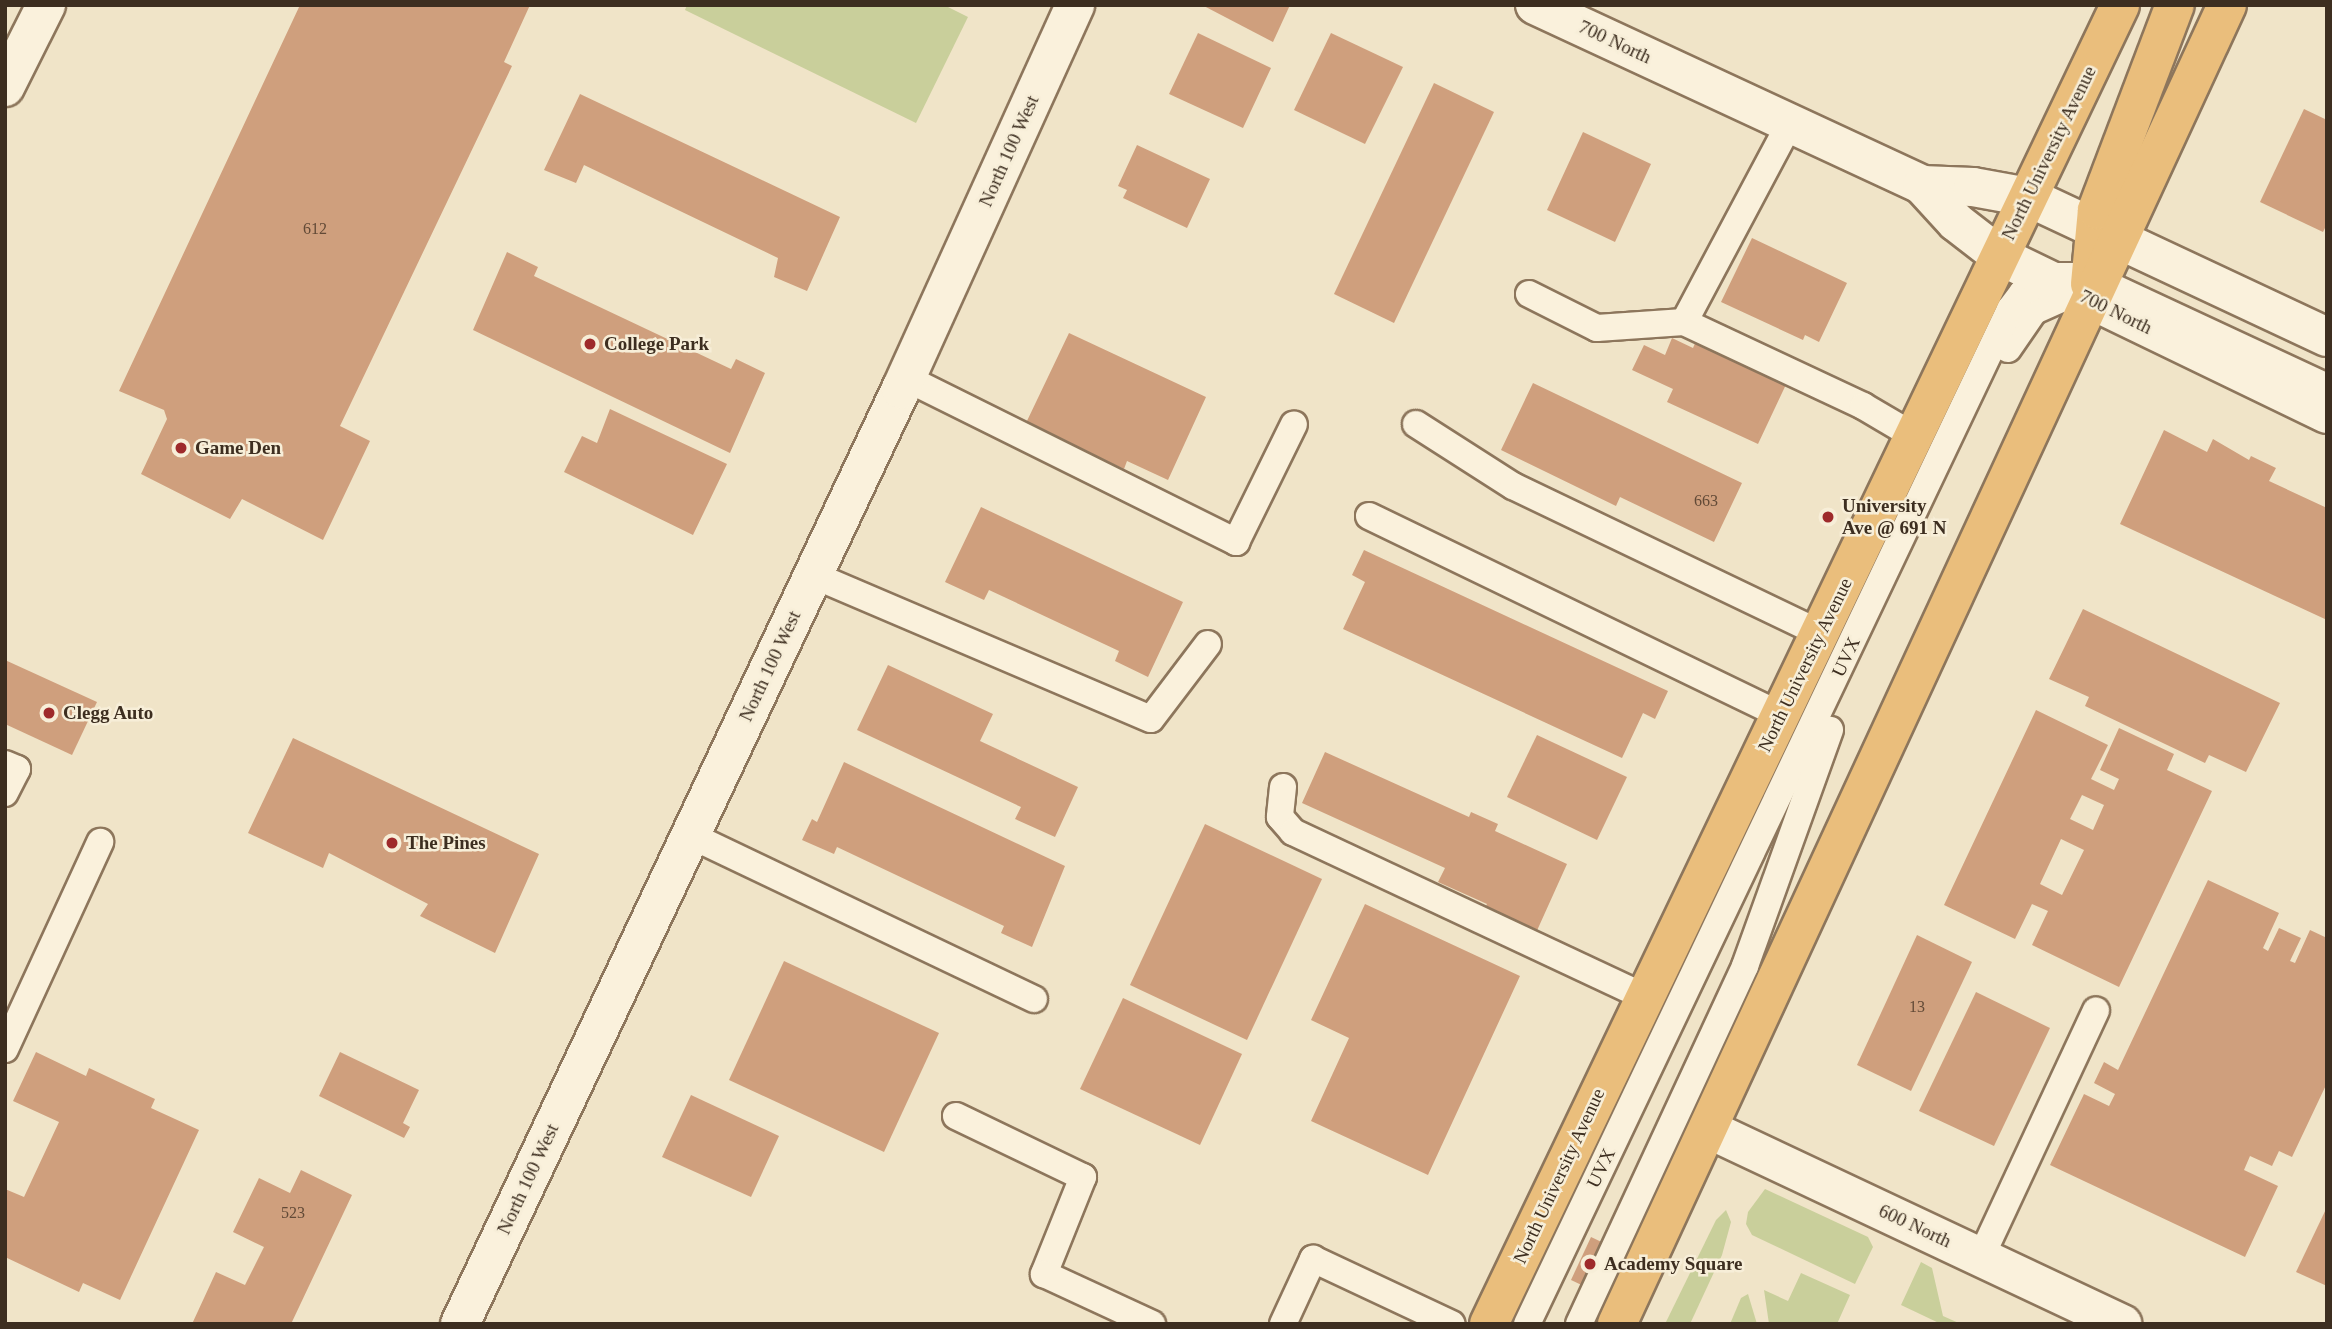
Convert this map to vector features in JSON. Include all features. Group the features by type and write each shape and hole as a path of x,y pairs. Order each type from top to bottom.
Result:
{"highway":[{"name":"North University Avenue","path":"1489,1324 1643,996 1781,715 2120,5"},
{"path":"1618,1324 2094,285 2106,234 2109,175 2175,5"},
{"path":"2106,234 2227,5"}],"street":[{"path":"5,87 46,5"},
{"name":"North 100 West","path":"460,1324 906,378 1075,5"},
{"name":"700 North","path":"1535,5 1923,185 1973,187 2028,197 2327,337"},
{"name":"700 North","path":"1923,185 1956,222 2000,256 2047,279 2094,285 2327,414"},
{"name":"600 North","path":"1708,1129 2123,1324"}],"lane":[{"path":"1684,322 1790,123"},
{"name":"UVX","path":"1527,1324 2010,309 2022,293 2047,279"},
{"path":"2094,285 2327,387"},
{"name":"UVX","path":"1579,1324 1745,966 1838,710 2016,333 2034,311 2094,285"},
{"path":"1528,294 1597,328 1684,322 1863,405 1914,436"},
{"path":"906,378 1236,542 1294,424"},
{"path":"1416,424 1513,486 1819,633"},
{"path":"1369,516 1781,715"},
{"path":"813,575 1151,719 1208,644"},
{"path":"5,764 16,769 5,793"},
{"path":"1283,787 1280,817 1293,832 1643,996"},
{"path":"691,835 1034,999"},
{"path":"5,1049 100,842"},
{"path":"1981,1257 2096,1010"},
{"path":"957,1116 1083,1177 1044,1273 1152,1324"},
{"path":"1283,1324 1313,1259 1452,1324"}],"green space":[{"path":"687,5 944,5 968,17 916,123 685,10"},
{"path":"1765,1189 1868,1237 1873,1247 1855,1284 1752,1235 1746,1224 1748,1212"},
{"path":"1726,1210 1731,1222 1722,1255 1690,1324 1665,1324 1716,1220"},
{"path":"1921,1262 1932,1268 1943,1316 1961,1324 1941,1324 1901,1305"},
{"path":"1801,1273 1850,1295 1837,1324 1769,1324 1764,1290 1788,1301"},
{"path":"1748,1294 1757,1324 1730,1324 1741,1298"}],"building":[{"path":"300,5 530,5 504,62 512,66 340,426 370,441 323,540 242,499 230,519 141,474 167,419 164,410 119,391"},
{"path":"1202,5 1290,5 1273,42"},
{"path":"1198,33 1271,68 1243,128 1169,94"},
{"path":"1331,33 1403,67 1365,144 1294,110"},
{"path":"1434,83 1494,112 1394,323 1334,294"},
{"path":"580,94 840,217 807,291 774,277 778,258 584,165 576,183 544,170"},
{"path":"2304,109 2327,120 2327,224 2323,232 2260,202"},
{"path":"1583,132 1651,164 1615,242 1547,210"},
{"path":"1137,145 1210,179 1187,228 1123,198 1127,190 1118,186"},
{"path":"1752,238 1847,283 1819,342 1805,335 1803,340 1721,302"},
{"name":"College Park","path":"507,252 538,267 534,276 731,369 736,359 765,373 730,453 473,330"},
{"path":"1069,333 1206,397 1168,480 1127,461 1124,469 1026,423"},
{"path":"1699,334 1790,376 1758,444 1667,402 1673,389 1632,370 1644,345 1665,355 1672,338 1693,348"},
{"path":"1533,383 1742,483 1714,542 1620,497 1616,506 1501,450"},
{"name":"College Park","path":"610,409 727,464 693,535 564,472 582,436 597,443"},
{"path":"2164,430 2207,452 2213,439 2249,460 2251,456 2276,468 2269,481 2327,508 2327,620 2120,524"},
{"path":"981,507 1183,602 1148,677 1115,661 1119,651 989,590 984,600 945,582"},
{"path":"1364,550 1668,691 1655,719 1643,713 1622,758 1343,629 1365,582 1352,575"},
{"path":"2083,609 2280,703 2246,772 2209,755 2205,763 2085,706 2089,697 2049,679"},
{"name":"Clegg Auto","path":"5,660 97,702 72,755 5,724"},
{"path":"888,665 993,714 980,741 1078,787 1055,837 1015,819 1021,807 857,730"},
{"path":"2036,710 2108,745 2091,779 2114,790 2119,779 2100,770 2119,728 2174,754 2167,770 2212,791 2119,987 2032,945 2048,911 2032,904 2015,939 1944,905","holes":["2082,795 2104,805 2093,830 2070,819","2061,839 2084,850 2062,895 2040,884"]},
{"path":"1537,735 1627,777 1597,840 1507,797"},
{"name":"The Pines","path":"293,738 539,854 495,953 420,916 428,904 329,853 323,868 248,833"},
{"path":"1325,752 1469,817 1471,812 1498,824 1495,831 1567,864 1535,935 1483,912 1487,904 1438,882 1445,868 1302,803"},
{"path":"844,762 1065,866 1032,947 1001,933 1004,926 837,847 834,854 802,840 812,819 817,822"},
{"path":"1205,824 1322,879 1247,1040 1130,985"},
{"path":"2208,880 2279,913 2263,948 2268,951 2279,928 2301,938 2290,961 2295,963 2310,930 2327,938 2327,1083 2292,1157 2279,1151 2272,1166 2250,1156 2244,1170 2278,1186 2245,1257 2050,1165 2084,1094 2109,1106 2115,1094 2094,1083 2104,1062 2118,1070"},
{"path":"1365,904 1520,976 1428,1175 1311,1121 1349,1038 1311,1020"},
{"path":"1917,935 1972,962 1911,1091 1857,1065"},
{"path":"784,961 939,1033 884,1152 729,1080"},
{"path":"1976,992 2050,1028 1994,1146 1919,1111"},
{"path":"1123,998 1242,1054 1200,1145 1080,1089"},
{"path":"36,1052 86,1076 89,1068 155,1099 151,1108 199,1130 120,1300 83,1283 79,1292 5,1257 5,1189 24,1197 59,1122 13,1101"},
{"path":"340,1052 419,1090 403,1123 410,1127 404,1138 319,1096"},
{"path":"691,1095 779,1136 751,1197 662,1157"},
{"path":"301,1170 352,1195 291,1324 192,1324 216,1272 245,1285 264,1247 233,1232 259,1178 290,1193"},
{"path":"2327,1207 2327,1286 2296,1272"},
{"path":"1591,1237 1610,1246 1590,1289 1571,1280"}],"place":[{"name":"College Park","path":"590,344"},
{"name":"Game Den","path":"181,448"},
{"name":"University Ave @ 691 N","path":"1828,517"},
{"name":"Clegg Auto","path":"49,713"},
{"name":"The Pines","path":"392,843"},
{"name":"Academy Square","path":"1590,1264"}]}
